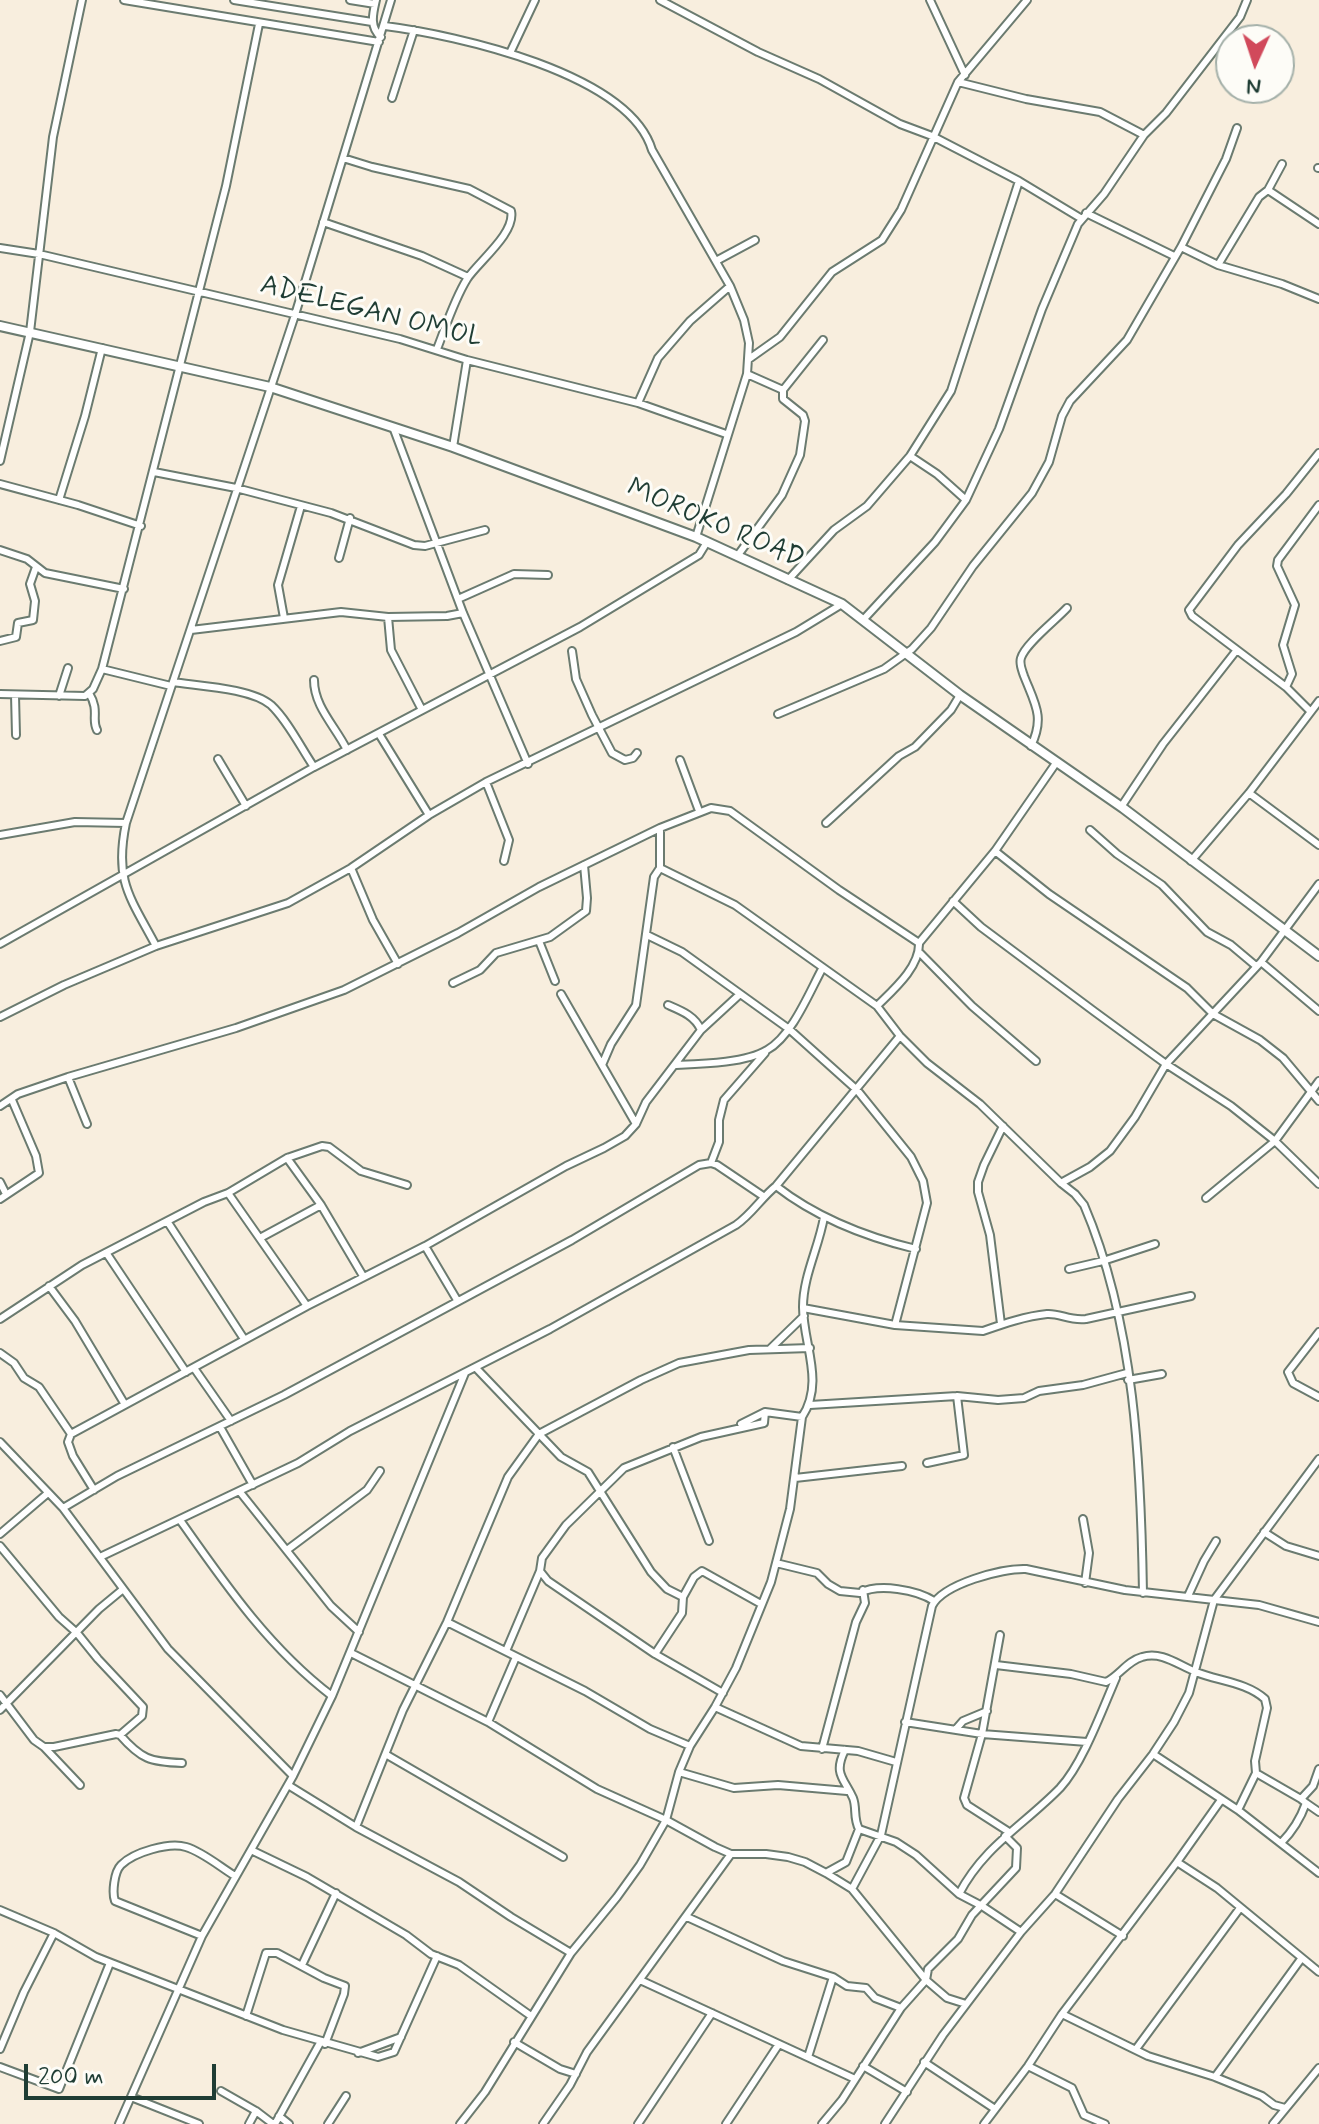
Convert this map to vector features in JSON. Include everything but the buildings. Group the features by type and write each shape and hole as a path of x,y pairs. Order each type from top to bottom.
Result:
{"street":[{"path":"0,461 30,332 53,137 82,0"},
{"path":"124,0 259,24 380,39"},
{"path":"234,0 372,22"},
{"path":"313,11 315,0"},
{"path":"350,0 375,2 372,22 380,39"},
{"path":"156,946 128,894 122,875 126,823 295,315 391,0"},
{"path":"510,53 535,0"},
{"path":"660,0 1084,216 1174,256"},
{"path":"930,0 965,75"},
{"path":"749,359 780,337 832,272 879,244 901,210 958,82 1027,0"},
{"path":"863,620 935,542 966,500 999,429 1042,309 1075,229 1104,194 1144,135 1166,113 1240,17 1247,0"},
{"path":"0,694 85,696 102,669 141,526 235,146 259,24"},
{"path":"385,26 510,53 606,95 647,136 652,150 730,286 744,320 749,343 747,374 696,537"},
{"path":"392,98 414,30"},
{"path":"958,82 1026,99 1100,112 1144,135"},
{"path":"778,714 884,669 912,649 931,628 973,566 1032,493 1049,462 1062,416 1070,401 1121,349 1181,247 1226,159 1237,128"},
{"path":"343,158 469,189 511,211 512,220 490,253 468,277 437,349"},
{"path":"1218,265 1282,164"},
{"path":"788,580 834,530 867,506 910,456 951,391 1019,181"},
{"path":"1268,190 1319,224"},
{"path":"323,222 422,256 468,277"},
{"path":"716,261 755,240"},
{"path":"1181,247 1218,265 1282,284 1319,299"},
{"name":"ADELEGAN OMOL","path":"0,248 39,254 437,349 467,360 638,403 726,434"},
{"path":"638,403 651,368 664,350 690,321 730,286"},
{"name":"MOROKO ROAD","path":"0,326 270,387 393,427 696,537 842,604 960,695 1121,807 1319,956"},
{"path":"738,555 782,495 800,455 805,421 803,415 783,399 783,390 823,340"},
{"path":"59,500 102,348"},
{"path":"453,447 467,360"},
{"path":"747,374 783,390"},
{"path":"393,427 463,613 528,764"},
{"path":"1310,711 1286,687 1236,651 1192,616 1189,610 1238,545 1319,453"},
{"path":"910,456 937,474 966,500"},
{"path":"154,472 236,488 350,518 405,543 425,546 485,530"},
{"path":"0,484 141,526"},
{"path":"1286,687 1292,674 1283,645 1295,605 1277,566 1278,560 1319,505"},
{"path":"284,618 278,585 301,506"},
{"path":"339,558 350,518"},
{"path":"0,944 314,767 580,627 699,555 707,542"},
{"path":"0,550 27,559 45,573 124,589"},
{"path":"0,641 16,637 18,623 33,620 35,601 30,584 36,567"},
{"path":"458,599 514,574 548,575"},
{"path":"0,1017 156,946 288,903 351,868 429,815 486,782 796,632 842,604"},
{"path":"1031,746 1036,736 1039,711 1020,659 1025,650 1067,608"},
{"path":"191,630 341,612 388,617 463,613"},
{"path":"388,617 391,650 422,710"},
{"path":"572,651 576,679 599,729 618,758 633,758 637,753"},
{"path":"1121,807 1163,744 1236,651"},
{"path":"59,696 68,668"},
{"path":"102,669 172,684 228,690 265,701 278,713 314,767"},
{"path":"314,680 318,704 347,750"},
{"path":"89,693 97,709 94,723 97,730"},
{"path":"15,695 16,735"},
{"path":"826,823 899,756 915,747 951,710 960,695"},
{"path":"1191,861 1249,793 1319,701"},
{"path":"379,734 429,815"},
{"path":"218,759 246,806"},
{"path":"680,760 699,811"},
{"path":"877,1006 899,983 919,952 919,943 995,851 1056,763"},
{"path":"486,782 509,840 504,861"},
{"path":"1249,793 1319,845"},
{"path":"0,1094 2,1105 18,1094 68,1077 236,1028 344,990 584,865 660,828 711,808 730,811 919,943"},
{"path":"0,835 75,822 126,823"},
{"path":"602,1065 611,1044 636,1005 654,877 660,868 660,828"},
{"path":"1090,830 1117,854 1162,885 1207,932 1258,964 1319,1011"},
{"path":"995,851 1049,894 1187,988 1213,1014 1260,1040 1283,1058 1319,1101"},
{"path":"453,983 480,970 496,953 539,941 561,930 586,911 584,865"},
{"path":"351,868 373,920 398,964"},
{"path":"660,868 735,905 877,1006 900,1036 927,1063 980,1104 1084,1205 1117,1310 1128,1376 1142,1488 1143,1593"},
{"path":"1061,1183 1090,1167 1110,1151 1135,1117 1166,1064 1258,964 1319,884"},
{"path":"953,901 981,927 1166,1064 1231,1106 1275,1141 1319,1184"},
{"path":"647,935 682,952 789,1029 857,1090 911,1157 923,1181 927,1203 895,1325"},
{"path":"539,941 555,981"},
{"path":"919,952 972,1006 1036,1061"},
{"path":"711,1163 719,1142 719,1120 724,1100 789,1029 822,969"},
{"path":"561,994 636,1124"},
{"path":"94,1490 73,1456 68,1442 71,1434 625,1136 701,1030 739,995"},
{"path":"668,1005 688,1014 701,1030"},
{"path":"100,1557 298,1463 350,1431 476,1368 724,1233 751,1215 763,1196 776,1186 900,1036"},
{"path":"675,1065 728,1061 767,1050"},
{"path":"68,1077 87,1124"},
{"path":"1206,1198 1275,1141 1319,1081"},
{"path":"0,1182 3,1196 36,1177 39,1167 12,1100"},
{"path":"629,1113 640,1112"},
{"path":"1001,1324 990,1235 978,1182 1003,1126"},
{"path":"0,1319 82,1265 228,1193 287,1158 322,1146 329,1147 361,1171 407,1185"},
{"path":"287,1158 321,1205 363,1276"},
{"path":"63,1508 117,1476 284,1395 572,1240 699,1165 711,1163 763,1196"},
{"path":"776,1186 799,1204 824,1217 867,1235 916,1249"},
{"path":"228,1193 307,1306"},
{"path":"260,1238 321,1205"},
{"path":"460,2124 485,2092 571,1953 625,1887 666,1820 679,1772 690,1746 723,1693 747,1643 771,1582 795,1478 802,1417 810,1405 813,1373 803,1312 809,1266 820,1242 824,1217"},
{"path":"167,1221 244,1339"},
{"path":"1069,1269 1155,1244"},
{"path":"425,1246 457,1300"},
{"path":"107,1254 186,1372"},
{"path":"49,1286 75,1321 124,1403"},
{"path":"803,1312 895,1325 983,1331 1046,1314 1074,1320 1086,1319 1191,1296"},
{"path":"770,1349 803,1312"},
{"path":"1319,1332 1288,1372 1293,1383 1319,1397"},
{"path":"356,1827 387,1755 393,1733 447,1622 508,1477 539,1434 666,1368 728,1353 810,1348"},
{"path":"0,1353 14,1363 24,1378 39,1387 71,1434"},
{"path":"194,1368 231,1421"},
{"path":"476,1368 561,1457 588,1472 651,1572 667,1589 683,1597"},
{"path":"119,2124 175,1990 235,1876 293,1776 332,1696 465,1373"},
{"path":"810,1405 957,1396 998,1400 1024,1398 1039,1391 1128,1376 1162,1374"},
{"path":"927,1463 964,1455 957,1396"},
{"path":"506,1651 540,1571 542,1558 566,1525 624,1468 673,1447 731,1429 764,1423 765,1412 802,1417"},
{"path":"220,1427 253,1485"},
{"path":"0,1442 63,1508 168,1649 293,1776"},
{"path":"673,1447 709,1541"},
{"path":"885,2124 924,2062 1021,1932 1055,1894 1174,1722 1196,1672 1214,1600 1319,1459"},
{"path":"795,1478 902,1466"},
{"path":"287,1550 367,1490 380,1471"},
{"path":"1308,1473 1319,1477"},
{"path":"240,1492 331,1606 359,1632"},
{"path":"0,1534 48,1493"},
{"path":"1083,1519 1089,1553 1085,1583"},
{"path":"180,1520 256,1624 308,1678 332,1696"},
{"path":"1264,1532 1286,1546 1319,1556"},
{"path":"1188,1596 1216,1541"},
{"path":"0,1546 59,1617 143,1707 142,1716 120,1735"},
{"path":"776,1563 817,1573 840,1591 860,1593 880,1588 923,1594 934,1601"},
{"path":"852,1889 881,1835 934,1601 944,1592 1010,1569 1068,1576 1085,1583 1143,1593 1259,1605 1319,1622"},
{"path":"540,1571 548,1581 655,1654 723,1693"},
{"path":"655,1654 682,1613 683,1597 694,1577 702,1571 761,1604"},
{"path":"533,1588 548,1581"},
{"path":"0,1710 99,1609 122,1590"},
{"path":"822,1749 856,1622 865,1603 863,1590"},
{"path":"447,1622 585,1691 650,1729 690,1746"},
{"path":"822,2124 842,2100 901,2008 926,1980 928,1969 958,1939 963,1926 1011,1876 1018,1862 1017,1848 1007,1834 965,1802 987,1711 1000,1635"},
{"path":"351,1653 488,1722 597,1789 731,1854 788,1857 826,1873 852,1889 926,1980 947,1998 966,2004"},
{"path":"996,1665 1071,1674 1106,1682 1142,1657 1150,1656 1176,1661 1196,1672 1223,1678 1265,1699 1267,1708 1255,1761 1256,1773 1238,1810"},
{"path":"488,1722 516,1657"},
{"path":"959,1894 968,1877 1007,1834 1063,1785 1087,1742 1119,1671"},
{"path":"0,1695 34,1740 80,1785"},
{"path":"715,1707 801,1746 858,1751 896,1762"},
{"path":"956,1729 969,1717 987,1711"},
{"path":"905,1722 982,1734 1087,1742"},
{"path":"44,1747 110,1734 120,1735 133,1750 149,1760 182,1763"},
{"path":"826,1873 846,1862 859,1829 854,1818 853,1797 847,1791 839,1768 845,1750"},
{"path":"1153,1754 1238,1810 1319,1873"},
{"path":"387,1755 563,1857"},
{"path":"1281,1843 1294,1830 1319,1769"},
{"path":"679,1772 734,1788 778,1785 847,1791"},
{"path":"1256,1773 1319,1812"},
{"path":"288,1785 356,1827 459,1882 571,1953"},
{"path":"984,2124 1221,1800"},
{"path":"859,1829 881,1835 916,1855 959,1894 1021,1932"},
{"path":"202,1936 115,1901 113,1895 118,1869 157,1847 174,1846 189,1848 235,1876"},
{"path":"251,1850 336,1893 437,1956 477,1976 531,2016"},
{"path":"543,2124 570,2085 587,2052 731,1854"},
{"path":"1177,1862 1217,1888 1319,1972"},
{"path":"302,1965 336,1893"},
{"path":"1055,1894 1123,1936"},
{"path":"1136,2049 1240,1908"},
{"path":"0,1910 54,1933 110,1963 175,1990 322,2043 378,2057 394,2052 437,1956"},
{"path":"687,1917 783,1961 833,1977 847,1986 866,1988 875,1998 901,2008"},
{"path":"0,2049 54,1933"},
{"path":"221,2091 274,2124 322,2043 346,1989 342,1983 324,1978 277,1953 266,1953 246,2016"},
{"path":"1215,2077 1301,1959"},
{"path":"0,2067 59,2089 110,1963"},
{"path":"808,2057 833,1977"},
{"path":"640,1980 855,2079"},
{"path":"249,2006 264,2023"},
{"path":"638,2124 712,2013"},
{"path":"1062,2014 1148,2056 1215,2077 1285,2108"},
{"path":"358,2053 401,2037"},
{"path":"514,2042 560,2069 576,2074"},
{"path":"726,2124 779,2044"},
{"path":"368,2055 376,2047"},
{"path":"924,2062 995,2109"},
{"path":"863,2066 907,2092"},
{"path":"1028,2066 1072,2088 1084,2115 1105,2124"},
{"path":"1273,2124 1319,2068"},
{"path":"560,2069 570,2085"},
{"path":"328,2124 346,2096"},
{"path":"131,2097 199,2124"},
{"path":"249,2124 256,2111"},
{"path":"279,2116 289,2124"}]}
